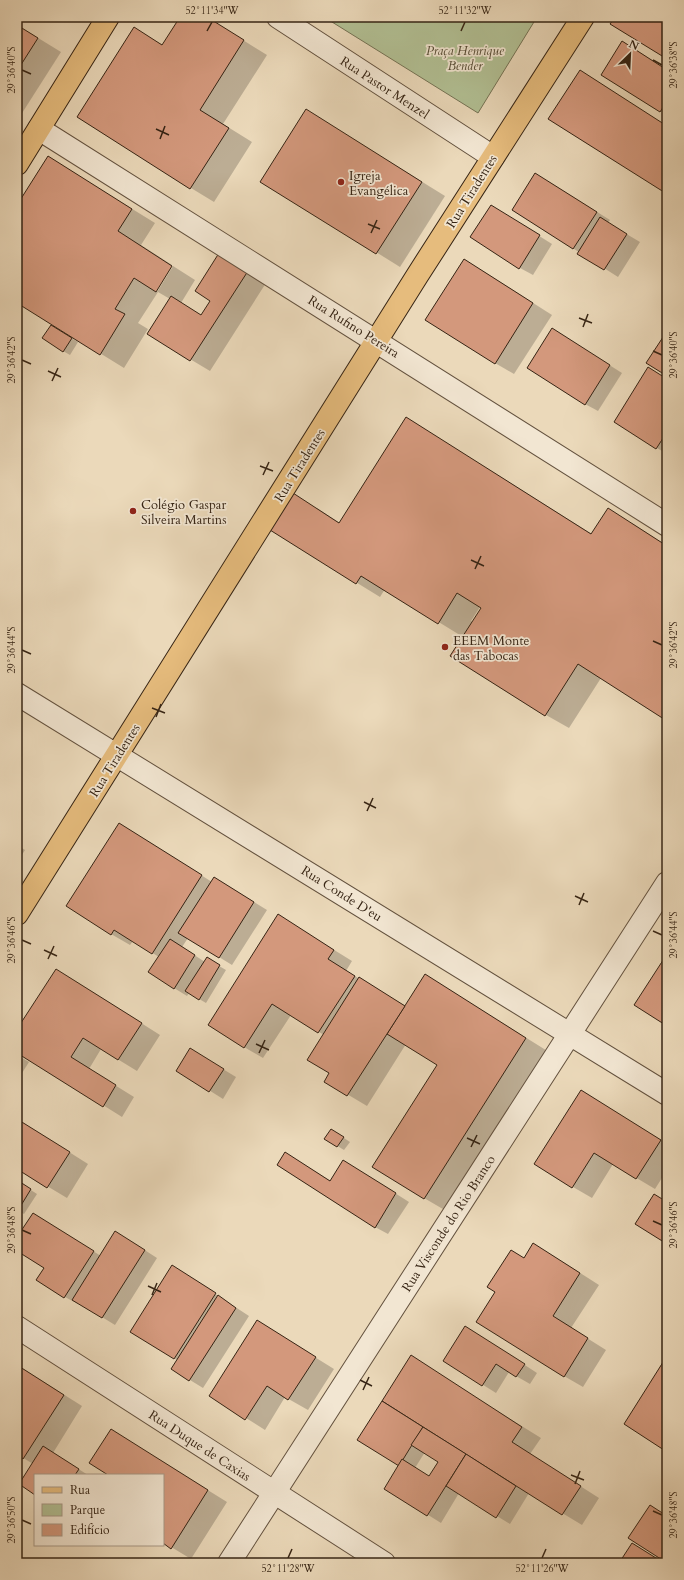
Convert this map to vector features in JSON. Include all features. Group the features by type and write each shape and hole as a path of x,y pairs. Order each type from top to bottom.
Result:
{"main road":[{"path":"17,164 108,17"},
{"name":"Rua Tiradentes","path":"17,914 493,156 583,17"}],"street":[{"name":"Rua Pastor Menzel","path":"278,17 493,156"},
{"name":"Rua Rufino Pereira","path":"39,129 377,340 667,525"},
{"name":"Rua Conde D'eu","path":"17,694 118,754 667,1094"},
{"name":"Rua Visconde do Rio Branco","path":"229,1563 667,883"},
{"name":"Rua Duque de Caxias","path":"17,1326 384,1563"}],"green space":[{"name":"Praça Henrique Bender","path":"324,17 537,17 478,113"}],"building":[{"path":"180,17 207,17 244,40 200,110 229,128 190,189 77,117 134,27 162,45"},
{"path":"615,17 667,17 667,59 610,24"},
{"path":"17,25 38,38 17,71"},
{"path":"622,41 667,70 667,101 660,112 601,75"},
{"path":"580,70 667,126 667,194 548,119"},
{"name":"Igreja Evangélica","path":"306,109 422,182 376,254 260,182"},
{"path":"48,156 132,209 118,231 172,266 156,292 134,278 115,309 125,314 100,355 17,303 17,205"},
{"path":"535,173 597,212 573,249 512,210"},
{"path":"491,205 540,235 519,269 470,237"},
{"path":"600,217 627,234 604,270 577,254"},
{"path":"219,253 248,271 190,361 147,334 171,296 201,315 210,301 195,291"},
{"path":"464,259 533,303 495,364 425,320"},
{"path":"51,325 72,338 63,352 42,338"},
{"path":"552,328 610,365 585,405 527,368"},
{"path":"667,331 667,376 646,363"},
{"path":"648,367 667,379 667,432 656,449 614,422"},
{"path":"406,417 591,534 608,508 667,546 667,721 578,664 545,716 450,656 481,608 457,593 438,624 361,576 356,584 270,530 293,493 339,523"},
{"path":"119,823 202,875 152,954 114,930 111,935 66,906"},
{"path":"214,877 254,902 219,958 178,933"},
{"path":"278,914 334,950 328,959 355,976 318,1033 272,1004 244,1048 208,1025"},
{"path":"170,939 195,955 174,989 148,972"},
{"path":"667,954 667,1026 634,1005"},
{"path":"207,957 220,965 199,1000 185,991"},
{"path":"56,969 142,1023 118,1060 83,1038 71,1057 116,1085 103,1107 17,1053 17,1029"},
{"path":"425,974 526,1038 424,1199 372,1167 437,1065 387,1034"},
{"path":"359,977 405,1006 347,1096 324,1082 329,1073 307,1060"},
{"path":"190,1048 224,1069 209,1092 176,1071"},
{"path":"581,1090 661,1140 636,1179 594,1153 572,1188 534,1164"},
{"path":"17,1119 70,1152 47,1188 17,1169"},
{"path":"331,1129 344,1137 337,1147 324,1139"},
{"path":"285,1152 330,1181 343,1160 396,1193 375,1228 277,1165"},
{"path":"17,1180 31,1189 17,1212"},
{"path":"654,1194 667,1202 667,1244 635,1224"},
{"path":"33,1213 94,1251 64,1298 36,1280 44,1268 17,1251 17,1237"},
{"path":"115,1231 145,1250 102,1318 72,1300"},
{"path":"533,1243 580,1273 553,1316 588,1338 564,1377 476,1322 495,1292 487,1287 511,1250 524,1258"},
{"path":"172,1265 216,1293 174,1359 130,1332"},
{"path":"218,1295 236,1308 189,1381 171,1369"},
{"path":"257,1320 316,1357 288,1400 267,1386 245,1420 209,1396"},
{"path":"465,1326 525,1364 516,1377 496,1364 482,1386 443,1361"},
{"path":"411,1355 522,1427 512,1442 581,1486 562,1515 382,1401"},
{"path":"665,1359 667,1360 667,1452 624,1424"},
{"path":"17,1365 64,1395 23,1459 17,1455"},
{"path":"382,1401 423,1427 399,1466 357,1440"},
{"path":"423,1427 466,1454 427,1516 384,1489 402,1459 429,1476 438,1462 411,1445"},
{"path":"111,1429 208,1490 171,1549 164,1544 164,1474 106,1474 89,1463"},
{"path":"43,1446 79,1469 76,1474 34,1474 34,1494 19,1484"},
{"path":"466,1454 516,1486 496,1518 446,1486"},
{"path":"650,1505 667,1516 667,1563 628,1538"},
{"path":"632,1543 664,1563 619,1563"}],"place":[{"name":"Igreja Evangélica","path":"341,182"},
{"name":"Colégio Gaspar Silveira Martins","path":"133,511"},
{"name":"EEEM Monte das Tabocas","path":"445,647"}]}
